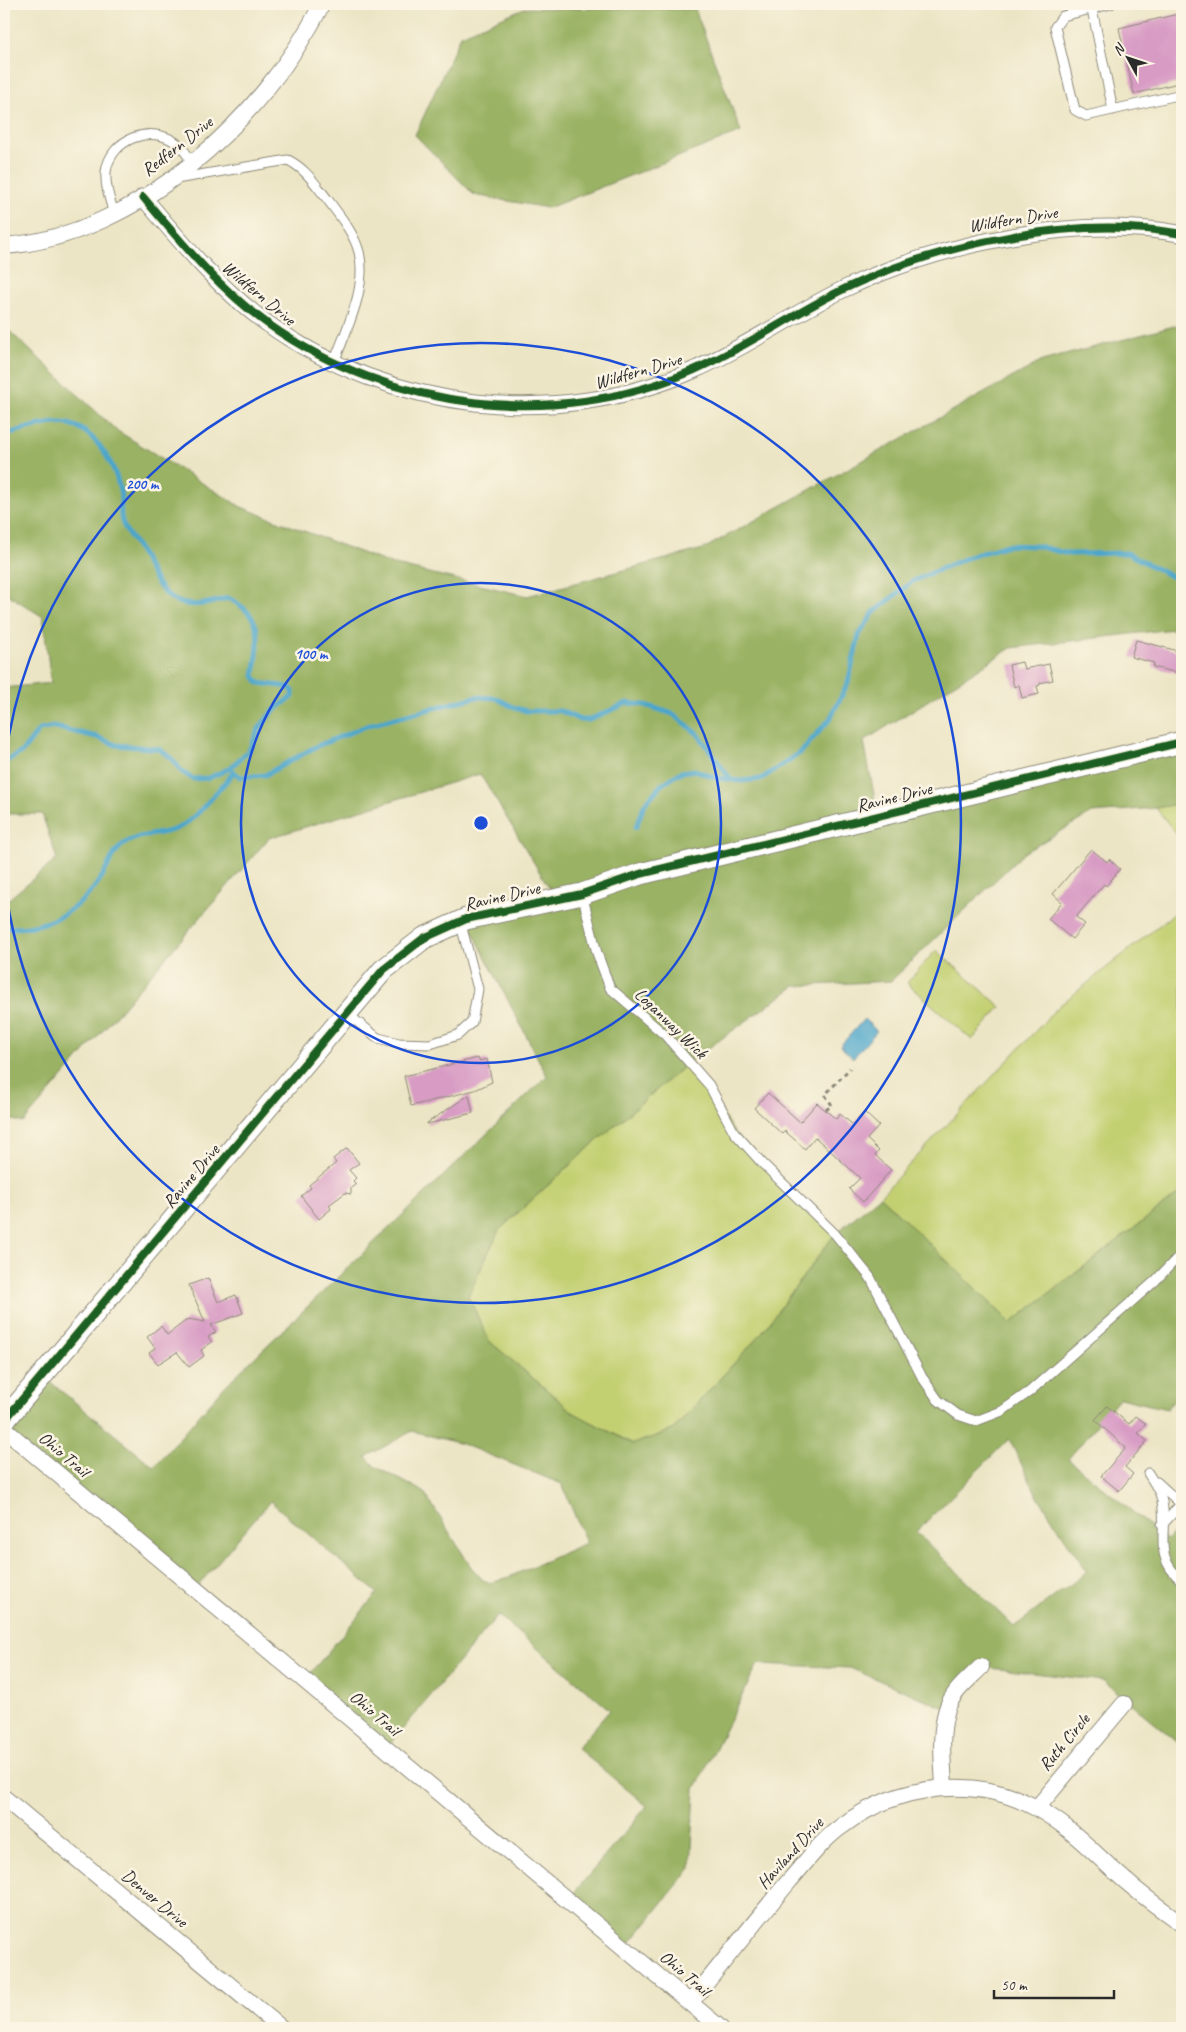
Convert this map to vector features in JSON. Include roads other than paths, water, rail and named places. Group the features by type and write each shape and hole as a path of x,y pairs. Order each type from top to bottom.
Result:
{"street":[{"name":"Redfern Drive","path":"4,246 51,240 73,233 114,214 171,179 216,143 267,89 294,52 322,4"},
{"name":"Wildfern Drive","path":"143,196 187,249 228,291 266,323 305,348 334,363 403,390 456,401 508,406 588,401 630,392 694,371 844,289 892,269 944,251 999,238 1051,231 1127,229 1182,234"},
{"name":"Ravine Drive","path":"4,1421 346,1013 397,957 424,938 460,921 582,894 640,874 1182,742"},
{"name":"Ohio Trail","path":"4,1429 720,2028"},
{"path":"944,1788 942,1740 947,1709 958,1690 981,1667"},
{"name":"Ruth Circle","path":"1037,1808 1124,1704"},
{"name":"Haviland Drive","path":"690,2003 786,1885 819,1847 840,1827 860,1813 886,1801 921,1790 944,1788 991,1791 1037,1808 1065,1826 1128,1883 1182,1924"},
{"name":"Denver Drive","path":"4,1798 281,2028"}],"lane":[{"path":"1111,4 1063,16 1056,27 1074,110 1086,116 1182,94"},
{"path":"1092,9 1113,110"},
{"path":"114,214 106,189 106,171 114,150 132,137 149,134 166,138 178,144 192,162"},
{"path":"171,179 288,160 303,168 341,218 359,251 360,266 357,300 334,363"},
{"name":"Loganway Wick","path":"582,894 597,953 610,988 666,1035 709,1084 734,1132 762,1163 835,1234 870,1277 922,1377 938,1400 958,1415 976,1421 1002,1411 1029,1392 1156,1280 1182,1253"},
{"path":"346,1013 378,1038 400,1043 430,1044 458,1035 472,1022 478,989 460,921"},
{"path":"1162,1525 1181,1504 1148,1473 1161,1495 1161,1545 1172,1572 1182,1581"}],"water":[{"path":"864,1019 877,1031 853,1058 840,1046"}],"waterway":[{"path":"4,435 56,423 69,424 90,436 106,456 117,479 121,493 123,525 163,591 182,603 194,605 228,598 249,613 257,631 258,641 254,676 259,683 289,687 293,691 293,696 271,713 260,727 249,750 230,768"},
{"path":"636,827 644,805 661,785 681,772 695,770 716,778 741,781 761,779 800,753 830,719 848,683 859,635 874,612 913,581 966,558 1007,545 1037,546 1069,554 1127,553 1182,582"},
{"path":"4,762 22,752 39,730 54,727 97,737 116,745 159,749 172,759 182,772 193,779 209,778 230,768 240,777 265,775 317,746 369,725 476,697 496,698 515,708 527,711 561,711 580,720 589,720 627,703 645,705 673,714 698,734 731,780"},
{"path":"4,927 19,928 33,926 59,917 71,909 92,890 121,846 134,839 169,831 183,825 206,804 233,773"}]}
